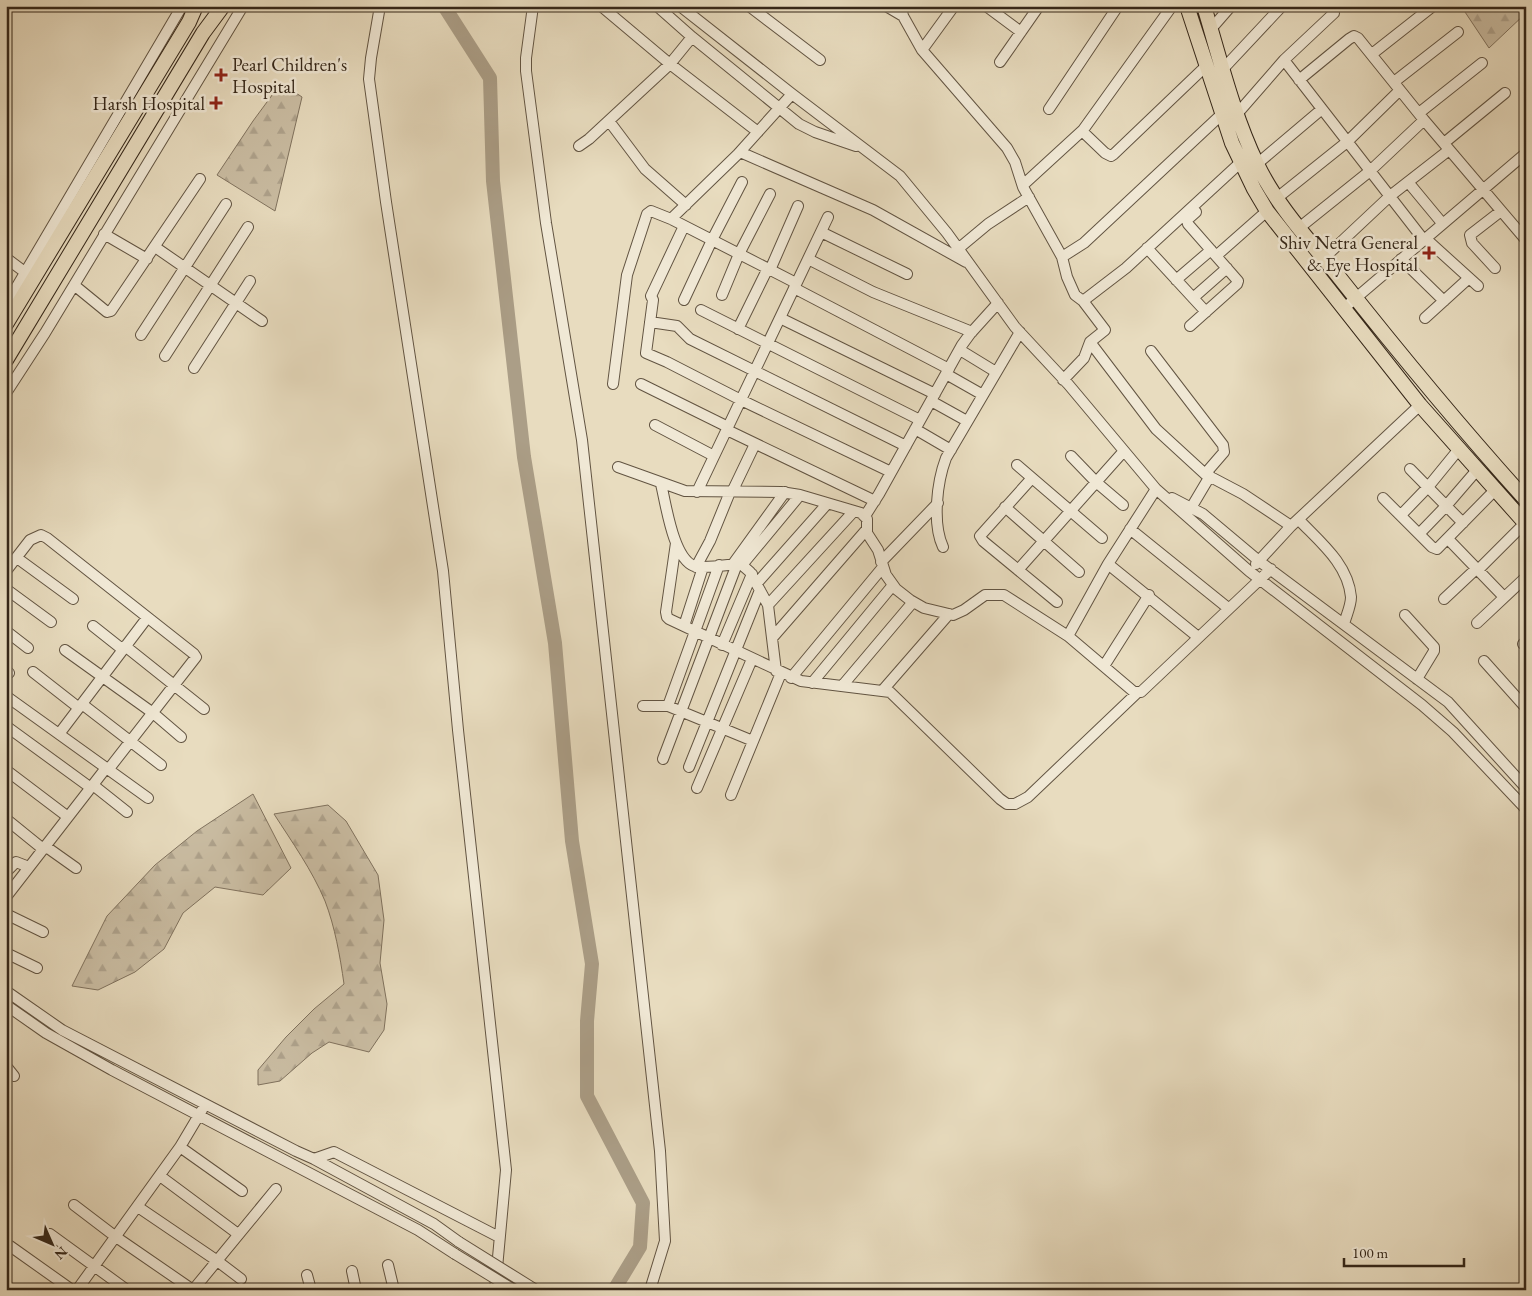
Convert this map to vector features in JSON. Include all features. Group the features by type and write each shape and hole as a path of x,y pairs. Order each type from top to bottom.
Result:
{"main road":[{"path":"6,324 184,30 196,6"},
{"path":"188,40 205,6"},
{"path":"6,343 188,40 212,6"},
{"path":"6,360 204,33 224,6"},
{"path":"1187,6 1240,163 1267,211 1420,405 1525,524"},
{"path":"1204,6 1237,114 1257,164 1277,198 1432,394 1526,500"}],"street":[{"path":"6,305 182,6"},
{"path":"6,393 45,334 243,6"},
{"path":"380,6 369,79 443,571 458,730 506,1170 495,1290"},
{"path":"533,6 526,71 546,222 582,440 660,1151 665,1241 650,1290"},
{"path":"601,6 670,64 758,132"},
{"path":"657,6 692,37 807,128 864,149"},
{"path":"680,6 900,176 969,263 1020,332 1156,489 1260,579 1422,705 1453,732 1526,809"},
{"path":"750,6 820,60"},
{"path":"886,6 902,11 922,50 1007,148 1015,162 1029,197 1062,257 1067,277 1075,295 1083,301 1105,330 1090,342 1084,358 1063,380"},
{"path":"922,50 954,6"},
{"path":"986,6 1021,32"},
{"path":"1000,62 1039,6"},
{"path":"1049,109 1118,6"},
{"path":"1023,185 1082,131 1172,6"},
{"path":"1211,29 1231,6"},
{"path":"1223,69 1282,6"},
{"path":"1372,54 1433,6"},
{"path":"1237,114 1284,60 1334,13"},
{"path":"1277,198 1347,142 1397,86 1458,32"},
{"path":"579,146 608,122 670,64 692,37"},
{"path":"1299,80 1352,37 1358,38 1526,240"},
{"path":"1284,60 1424,239 1478,286"},
{"path":"1299,228 1370,171 1422,116 1482,63"},
{"path":"1082,131 1105,153 1111,156 1206,66"},
{"path":"1324,258 1504,93"},
{"path":"671,220 740,152 792,94"},
{"path":"1257,164 1322,109"},
{"path":"1062,257 1084,243 1222,114"},
{"path":"608,122 645,169 686,205"},
{"path":"740,152 873,210 969,263"},
{"path":"1344,309 1442,223 1526,153"},
{"path":"1083,301 1120,273 1240,163"},
{"path":"74,285 106,312 111,311 200,179"},
{"path":"684,300 742,182"},
{"path":"1408,182 1442,223"},
{"path":"722,295 739,254 770,194"},
{"path":"1190,326 1237,284 1237,280 1187,222 1213,196"},
{"path":"958,249 988,224 1029,197"},
{"path":"141,335 226,204"},
{"path":"738,329 769,269 798,206"},
{"path":"613,384 627,276 647,214 650,211 654,211 769,269 795,286 948,372 983,395"},
{"path":"1176,280 1267,211"},
{"path":"1495,268 1472,243 1470,235 1501,211"},
{"path":"698,492 828,217"},
{"path":"684,226 650,296 653,300 646,353 892,472"},
{"path":"165,356 248,227"},
{"path":"821,232 907,274"},
{"path":"104,234 147,259"},
{"path":"155,247 262,321"},
{"path":"1147,248 1206,312"},
{"path":"6,258 26,273"},
{"path":"808,259 873,292 972,332"},
{"path":"1401,259 1444,301"},
{"path":"1193,298 1227,268"},
{"path":"1426,318 1469,278"},
{"path":"194,368 250,281"},
{"path":"865,516 892,472 960,350 972,332 998,303"},
{"path":"701,310 918,425 951,450"},
{"path":"780,318 933,398 968,421"},
{"path":"650,322 677,326 690,339 906,446"},
{"path":"943,547 939,537 938,503 941,471 951,450 1020,332"},
{"path":"1090,342 1156,429 1208,475 1295,523 1334,557 1342,569 1351,597 1344,624"},
{"path":"960,350 996,372"},
{"path":"1151,351 1223,445 1224,452 1208,475 1191,508"},
{"path":"642,384 755,444 875,501"},
{"path":"1249,570 1295,523 1420,405"},
{"path":"654,425 714,456"},
{"path":"684,626 699,567 731,492 755,444"},
{"path":"1400,515 1428,487 1459,449"},
{"path":"1018,570 1123,452"},
{"path":"1071,456 1096,482 1124,506"},
{"path":"1016,465 1102,538"},
{"path":"618,467 678,490 698,492 785,492 854,511 865,516 867,519 867,533 878,550 882,565 893,585 913,602 924,608 954,615 985,595 1004,595 1068,636 1134,692 1138,693"},
{"path":"1410,469 1463,523"},
{"path":"1419,534 1477,470"},
{"path":"1032,478 980,536 983,541 1057,602"},
{"path":"661,484 676,543 686,560 699,567 738,564 800,495"},
{"path":"1156,489 1203,514 1259,561 1448,702 1526,788"},
{"path":"1068,636 1108,564 1156,489"},
{"path":"1383,498 1434,548 1440,548 1495,490"},
{"path":"663,759 738,564 785,492"},
{"path":"791,678 882,565 938,503"},
{"path":"722,645 756,582 827,504"},
{"path":"1005,507 1078,572"},
{"path":"768,606 854,511"},
{"path":"1444,600 1525,524"},
{"path":"773,637 867,529"},
{"path":"1130,529 1228,608"},
{"path":"6,571 30,540 41,535 194,654 196,658 6,897"},
{"path":"1448,539 1504,597"},
{"path":"676,543 666,615 669,619 791,678 812,683 890,692 1006,804 1022,802 1028,797 1271,569"},
{"path":"17,558 73,599"},
{"path":"731,795 778,672 768,606 756,582 738,564"},
{"path":"1108,564 1198,637"},
{"path":"668,706 719,565"},
{"path":"1477,623 1526,576"},
{"path":"689,767 737,652 756,582"},
{"path":"812,683 893,585"},
{"path":"6,589 51,622"},
{"path":"1104,666 1149,596"},
{"path":"842,686 913,602"},
{"path":"882,691 950,614"},
{"path":"1405,615 1434,647 1434,651 1418,679"},
{"path":"59,734 147,618"},
{"path":"93,626 204,709"},
{"path":"6,631 28,648"},
{"path":"65,650 153,713 181,737"},
{"path":"698,788 752,659"},
{"path":"1484,661 1526,708"},
{"path":"33,672 161,765"},
{"path":"6,696 148,798"},
{"path":"643,706 668,706 753,741"},
{"path":"6,726 127,812"},
{"path":"6,770 68,818"},
{"path":"6,819 76,868"},
{"path":"6,872 16,862 29,867"},
{"path":"6,914 44,932"},
{"path":"6,953 37,968"},
{"path":"6,991 52,1030 112,1070 418,1230 514,1290"},
{"path":"6,1005 52,1030 206,1104 434,1224 459,1242 536,1290"},
{"path":"6,1066 14,1076"},
{"path":"77,1290 160,1176 206,1104"},
{"path":"180,1147 242,1191"},
{"path":"311,1158 334,1152 499,1237"},
{"path":"160,1176 238,1234"},
{"path":"74,1206 193,1290 276,1189"},
{"path":"138,1207 241,1279"},
{"path":"50,1234 127,1290"},
{"path":"10,1246 72,1290"},
{"path":"388,1265 394,1290"},
{"path":"352,1271 356,1290"},
{"path":"307,1275 311,1290"}],"green space":[{"path":"1461,6 1526,6 1526,13 1489,48"},
{"path":"281,83 302,97 275,211 217,175"},
{"path":"253,794 291,868 263,895 215,887 183,913 164,949 135,972 98,990 72,986 107,916 155,865 197,831"},
{"path":"328,805 346,821 378,875 384,920 380,963 387,1004 384,1030 369,1052 329,1042 312,1053 280,1081 258,1085 258,1070 286,1037 314,1009 344,984 337,942 325,901 308,867 274,814"}],"waterway":[{"path":"444,6 490,78 493,181 524,457 555,643 572,841 592,964 587,1021 587,1096 643,1203 640,1247 614,1290"}],"place":[{"name":"Pearl Children's Hospital","path":"221,75"},
{"name":"Harsh Hospital","path":"216,103"},
{"name":"Shiv Netra General & Eye Hospital","path":"1429,253"}]}
